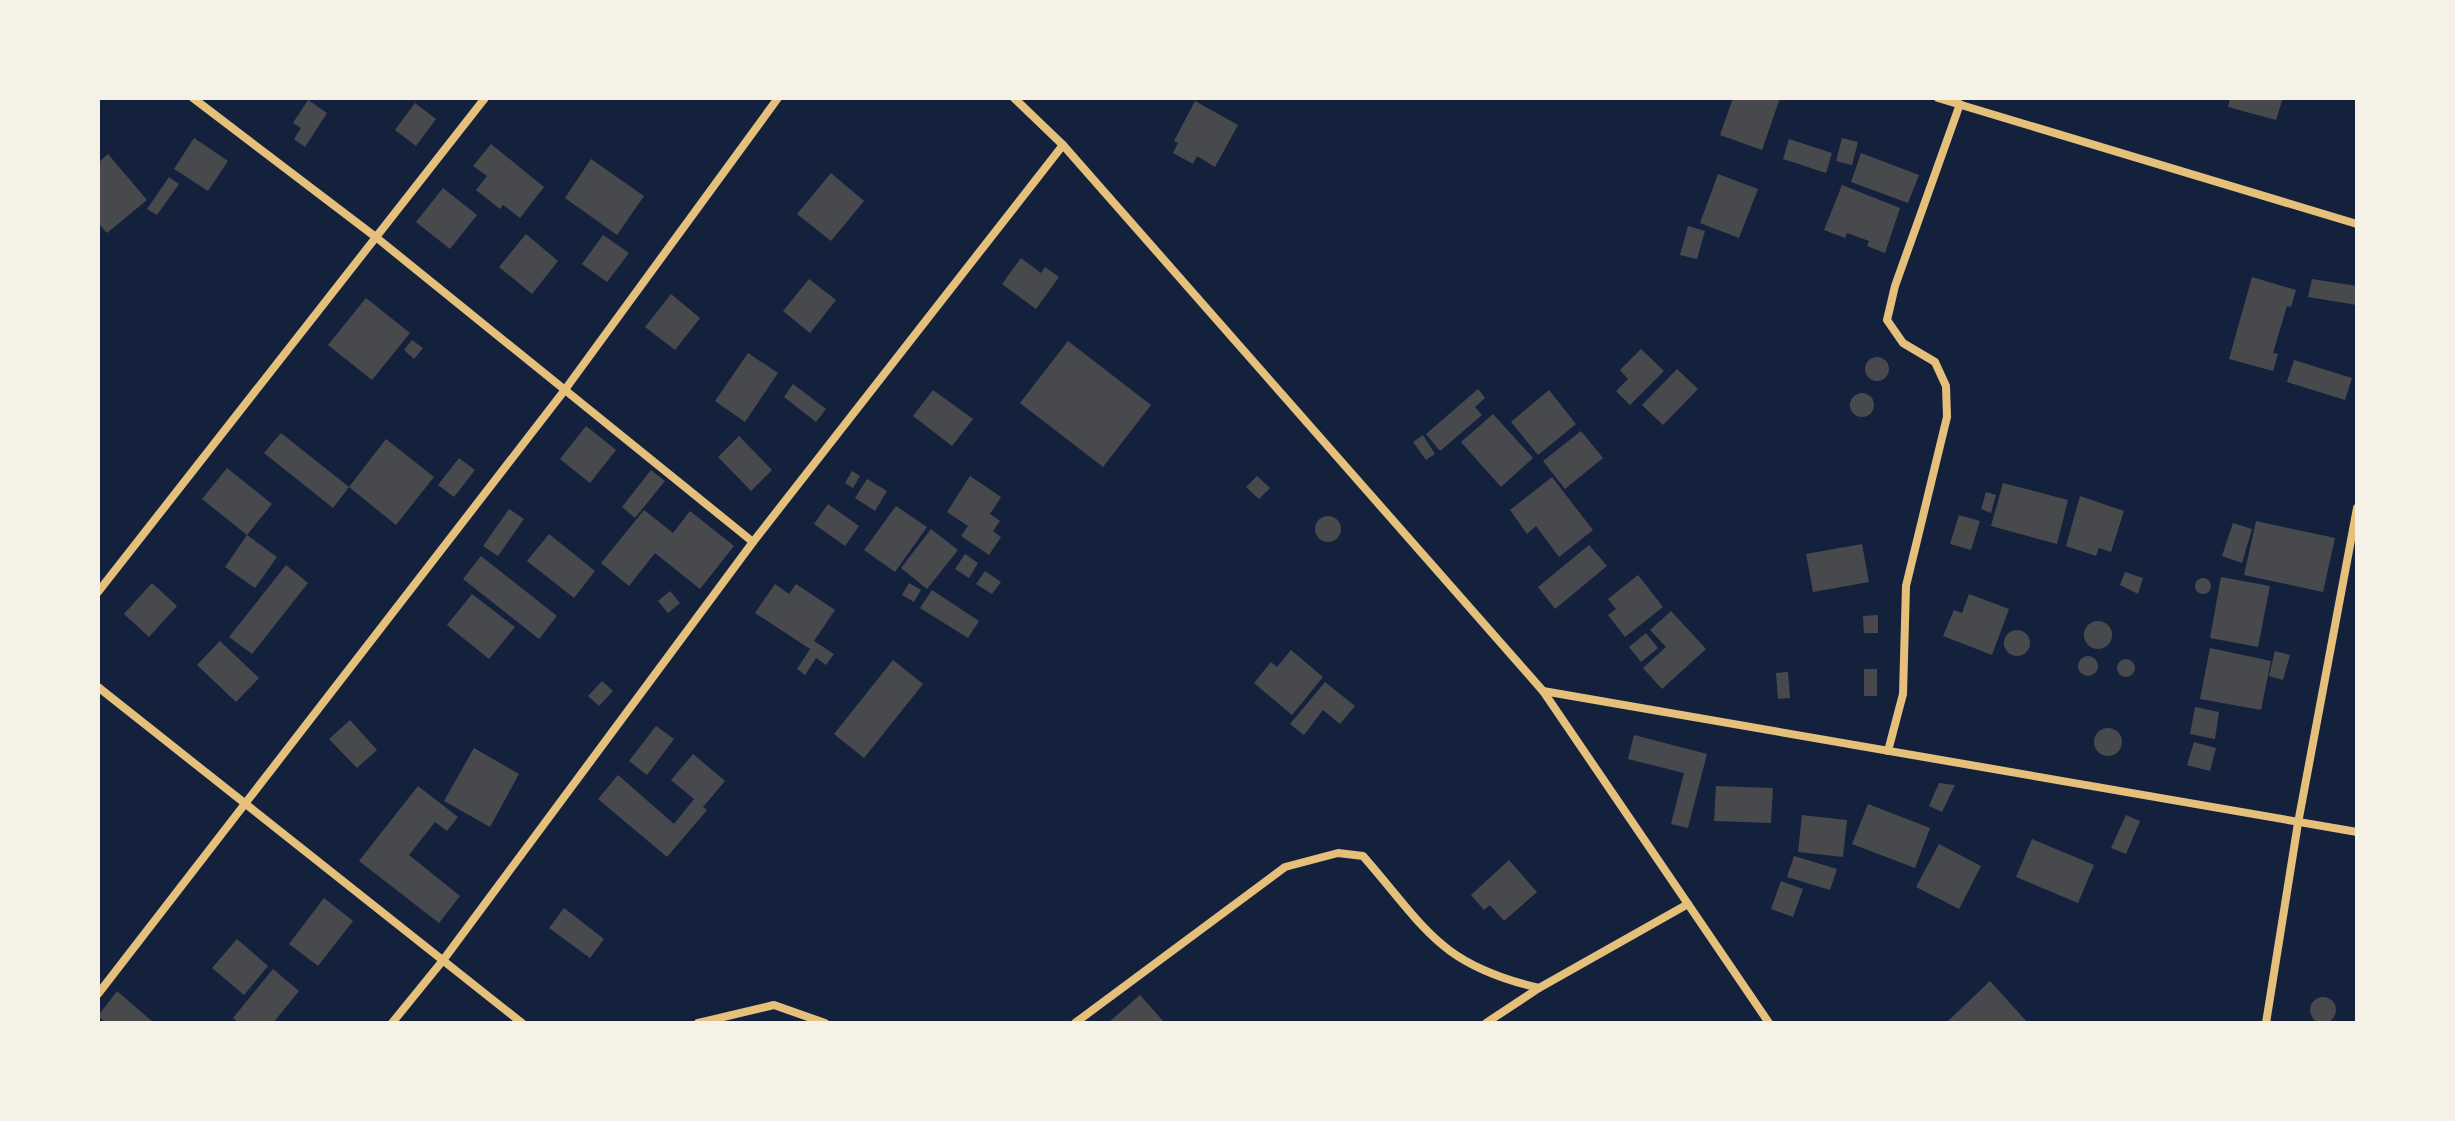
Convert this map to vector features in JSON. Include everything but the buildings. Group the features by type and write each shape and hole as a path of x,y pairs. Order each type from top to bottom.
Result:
{"street":[{"path":"193,98 377,238 753,542"},
{"path":"98,592 485,98"},
{"path":"98,994 564,391 778,98"},
{"path":"1014,98 1063,145 1543,691 1769,1023"},
{"path":"1938,98 2357,224"},
{"path":"1888,751 1903,694 1906,586 1947,417 1946,386 1935,362 1903,343 1887,320 1895,286 1960,104"},
{"path":"392,1023 444,959 753,542 1063,145"},
{"path":"2266,1023 2298,823 2357,508"},
{"path":"98,687 522,1023"},
{"path":"1543,691 2357,832"},
{"path":"1075,1023 1285,867 1338,853 1363,856 1415,922 1462,961 1497,978 1539,988"},
{"path":"1486,1023 1539,988 1688,904"},
{"path":"698,1023 774,1005 825,1023"}]}
